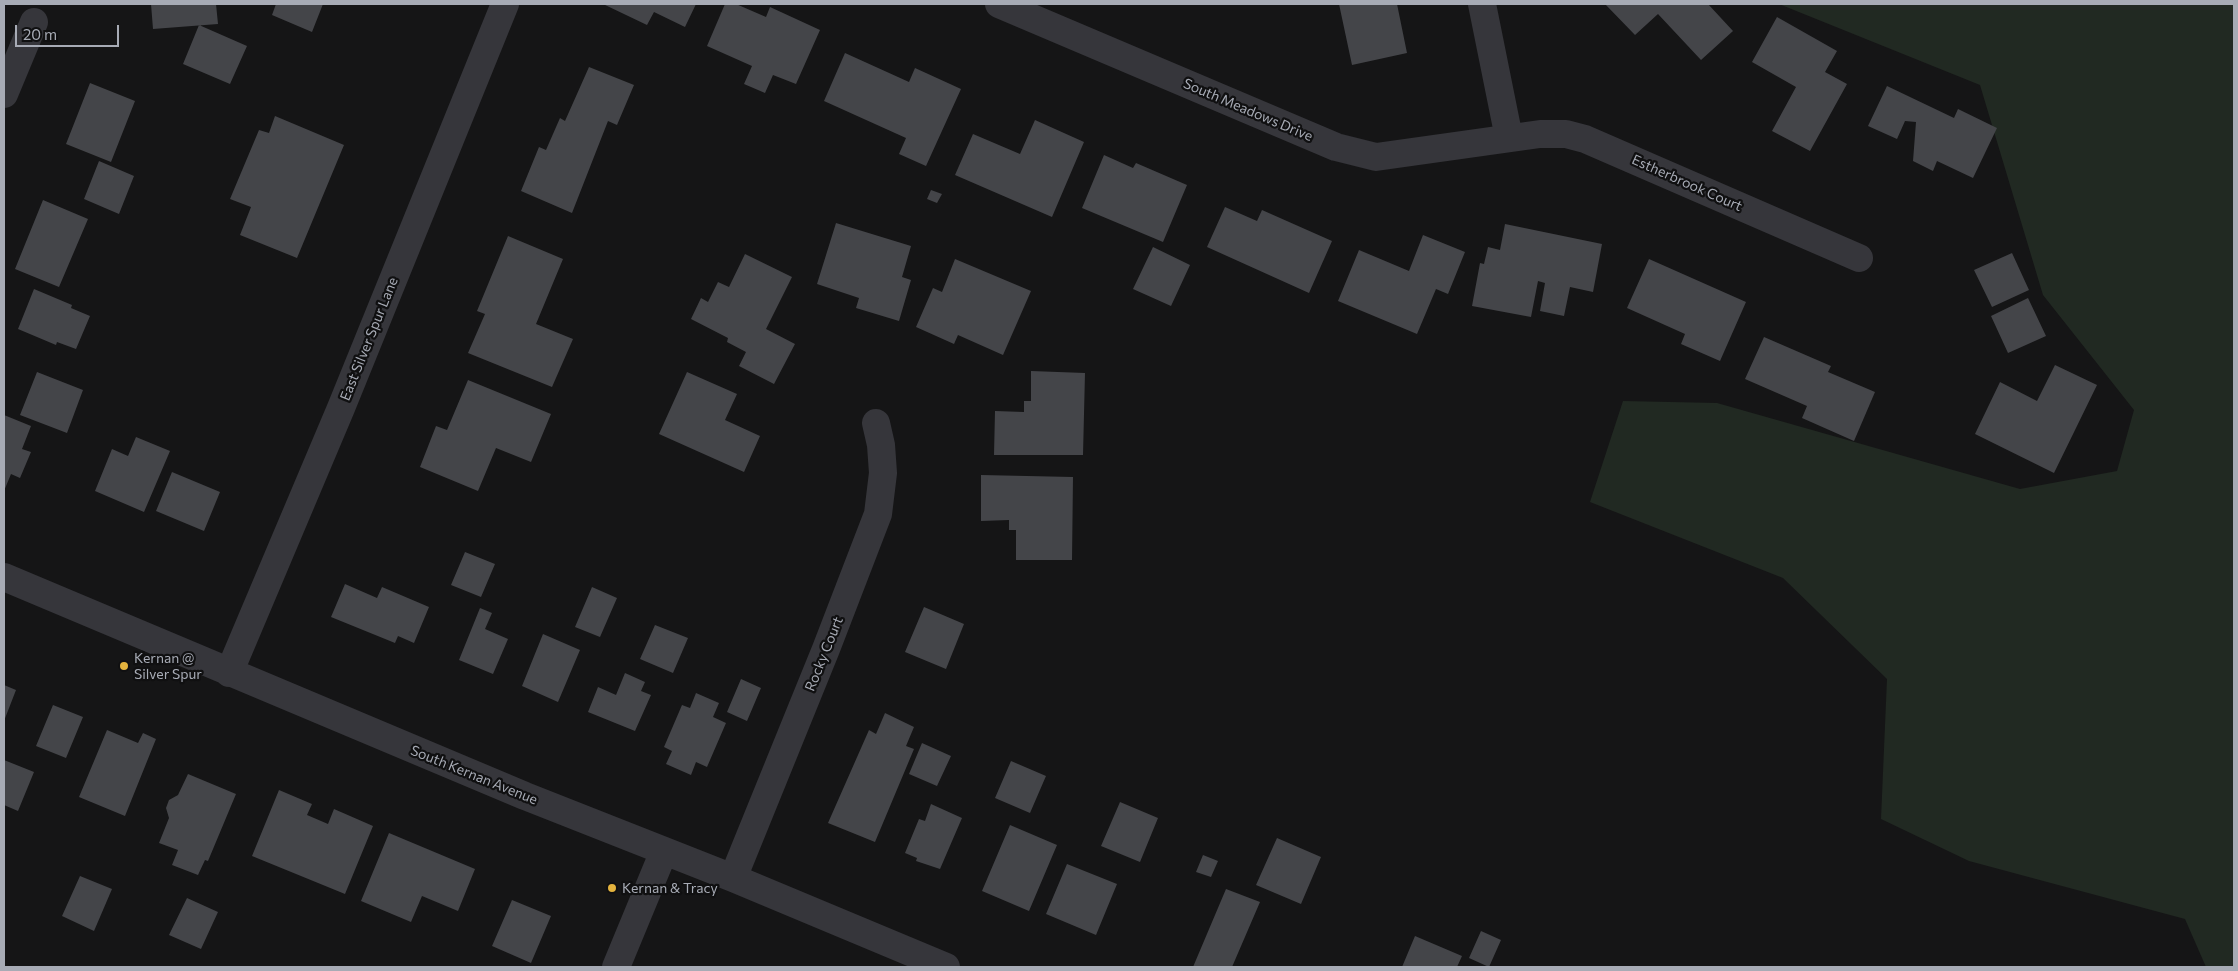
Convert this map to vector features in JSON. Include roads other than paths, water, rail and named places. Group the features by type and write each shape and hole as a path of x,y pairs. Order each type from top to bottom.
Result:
{"street":[{"name":"East Silver Spur Lane","path":"230,673 338,418 505,4"},
{"name":"South Meadows Drive","path":"999,4 1336,147 1358,153 1376,157 1509,138"},
{"path":"1482,4 1509,138"},
{"path":"4,94 34,22"},
{"name":"Estherbrook Court","path":"1509,138 1540,134 1566,134 1586,139 1859,258"},
{"name":"Rocky Court","path":"733,878 826,649 878,514 883,474 881,445 876,423"},
{"name":"South Kernan Avenue","path":"4,578 525,796 733,878 946,967"},
{"path":"616,967 664,851"}],"place":[{"name":"Kernan @ Silver Spur","path":"124,666"},
{"name":"Kernan & Tracy","path":"612,888"}]}
